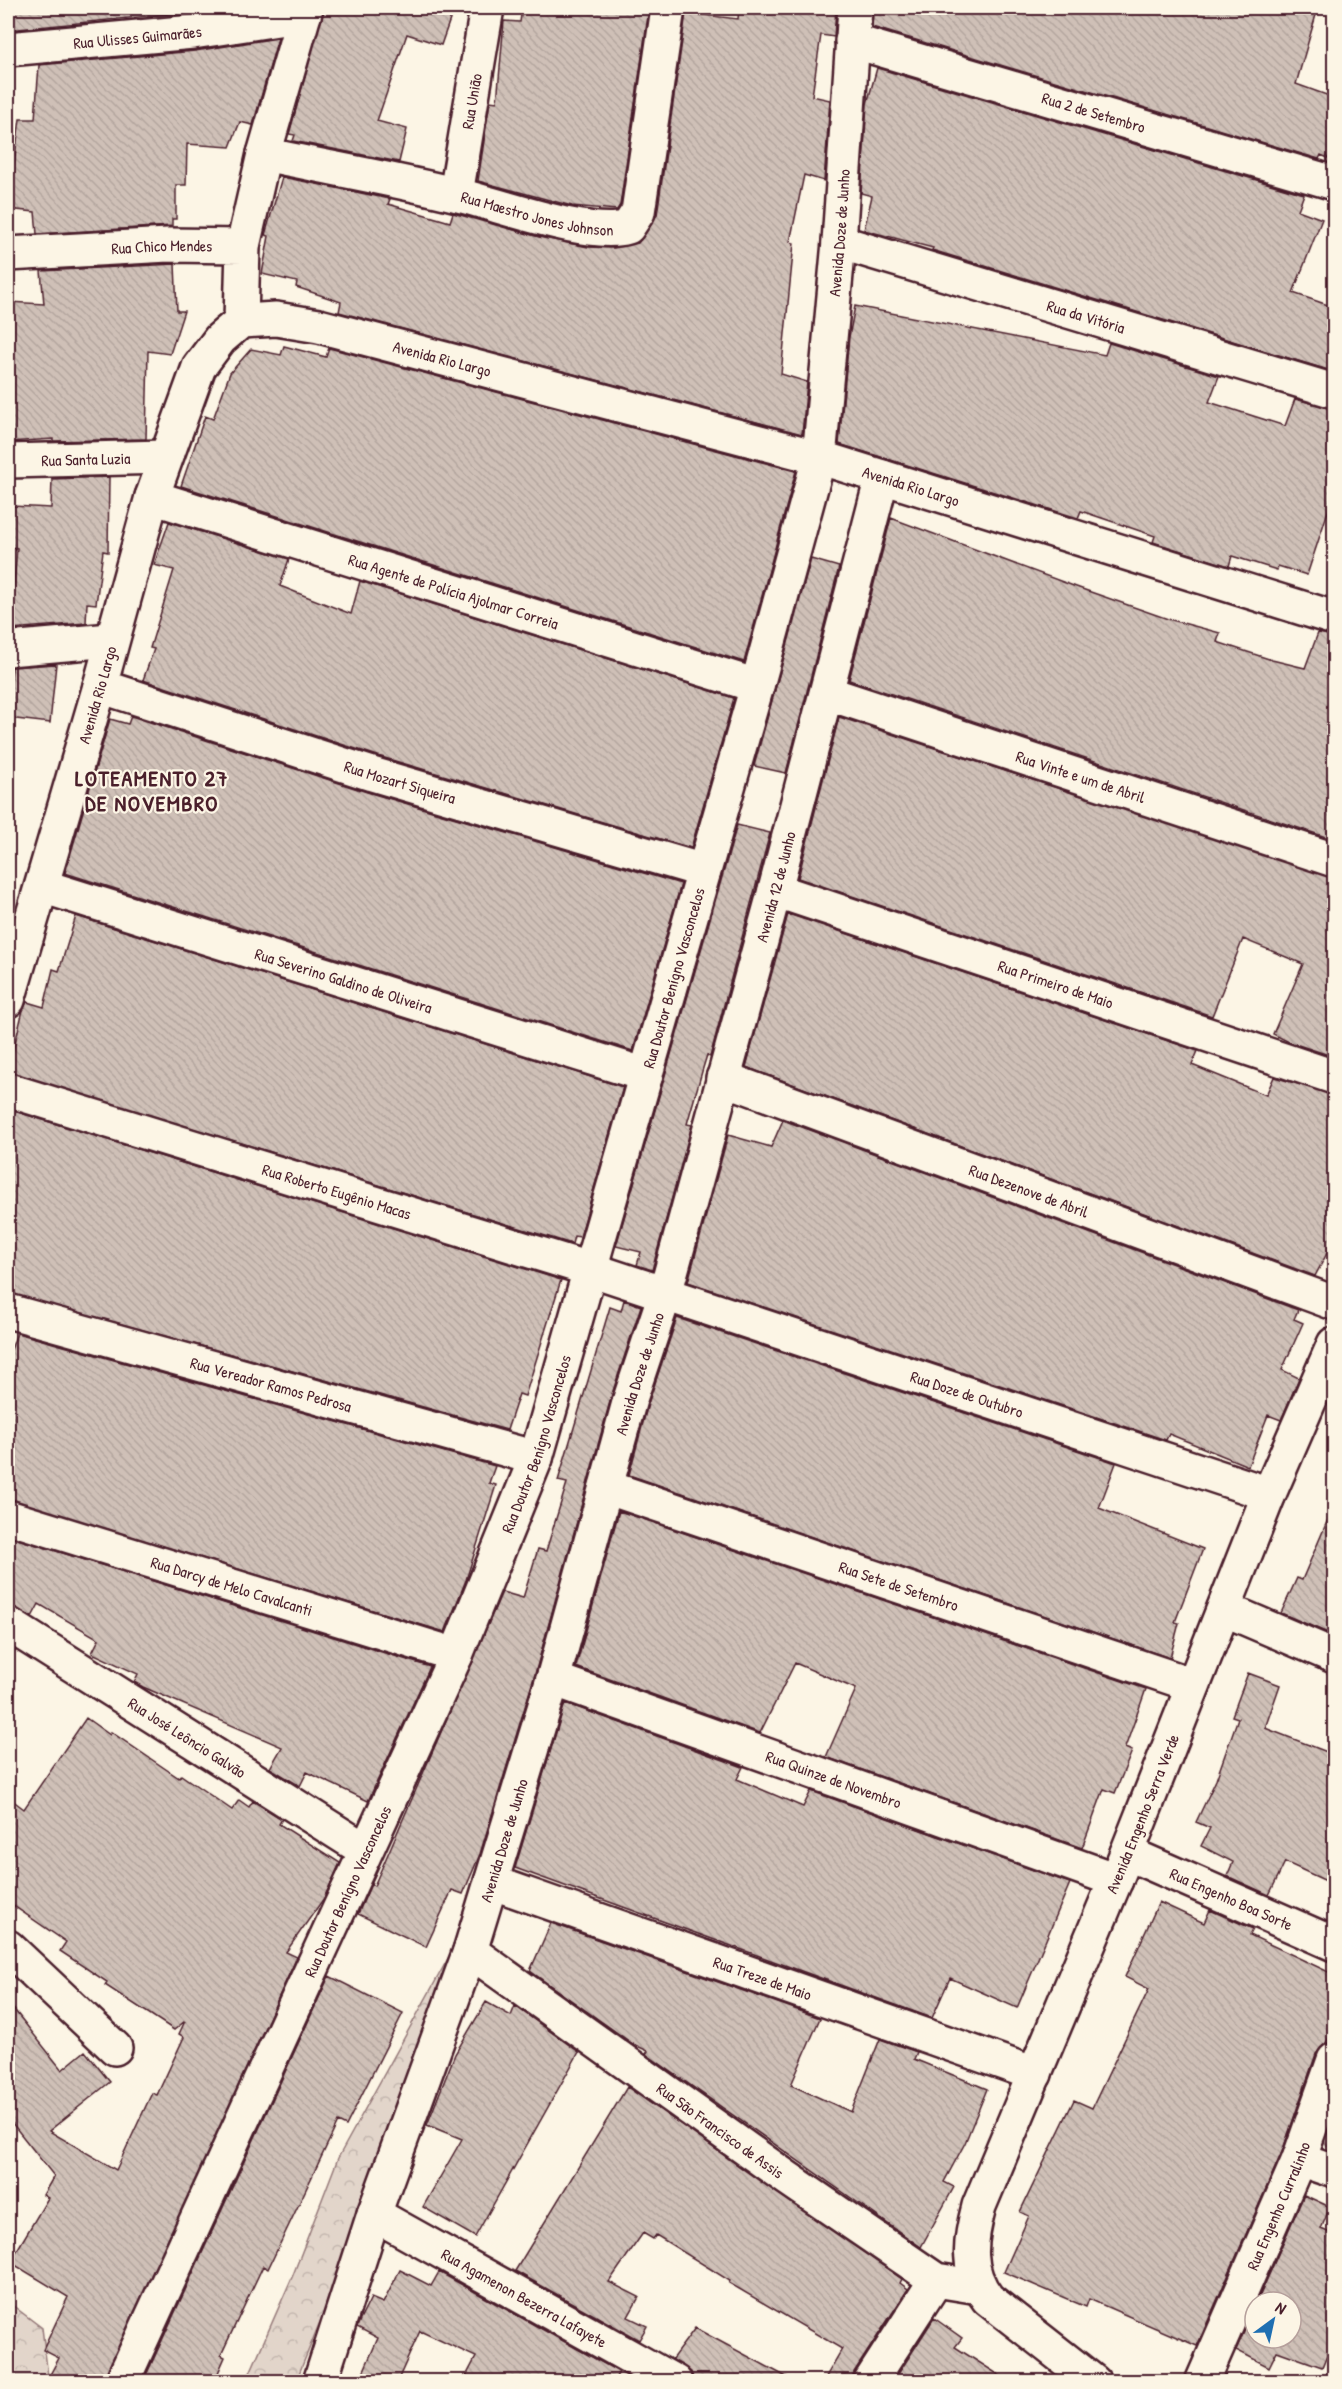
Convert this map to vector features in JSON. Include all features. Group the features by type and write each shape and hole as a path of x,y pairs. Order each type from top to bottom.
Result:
{"street":[{"name":"Rua União","path":"456,194 487,8"},
{"name":"Rua Maestro Jones Johnson","path":"264,154 456,194 582,226 614,230 631,225 638,212 668,8"},
{"name":"Avenida Doze de Junho","path":"819,458 839,242 855,8"},
{"name":"Rua Ulisses Guimarães","path":"8,49 194,32 305,11"},
{"path":"241,321 243,246 264,154 305,11"},
{"name":"Rua 2 de Setembro","path":"852,41 1335,183"},
{"name":"Rua da Vitória","path":"839,242 1335,391"},
{"name":"Rua Chico Mendes","path":"8,254 168,245 243,246"},
{"name":"Avenida Rio Largo","path":"8,1000 165,457 199,367 220,339 241,321 276,319 319,326 819,458 1335,618"},
{"name":"Rua Santa Luzia","path":"8,461 165,457"},
{"name":"Rua Doutor Benígno Vasconcelos","path":"122,2382 456,1654 536,1458 757,686 819,458"},
{"name":"Avenida 12 de Junho","path":"665,1294 775,890 882,477"},
{"name":"Rua Agente de Polícia Ajolmar Correia","path":"152,497 757,686"},
{"path":"8,649 111,640"},
{"name":"Rua Mozart Siqueira","path":"100,686 372,774 704,871"},
{"name":"Rua Vinte e um de Abril","path":"827,693 1335,860"},
{"name":"Rua Severino Galdino de Oliveira","path":"42,885 646,1075"},
{"name":"Rua Primeiro de Maio","path":"775,890 1335,1077"},
{"name":"Rua Dezenove de Abril","path":"723,1078 1335,1303"},
{"name":"Rua Roberto Eugênio Macas","path":"8,1090 665,1294"},
{"name":"Avenida Doze de Junho","path":"320,2382 374,2214 470,1950 553,1679 630,1399 665,1294"},
{"name":"Rua Doze de Outubro","path":"665,1294 1269,1494"},
{"name":"Rua Vereador Ramos Pedrosa","path":"8,1311 536,1458"},
{"name":"Avenida Engenho Serra Verde","path":"979,2287 970,2255 979,2205 1121,1866 1269,1494 1335,1344"},
{"name":"Rua Sete de Setembro","path":"606,1487 1193,1685"},
{"name":"Rua Darcy de Melo Cavalcanti","path":"8,1517 456,1654"},
{"path":"1224,1609 1335,1656"},
{"name":"Rua José Leôncio Galvão","path":"8,1624 365,1850"},
{"name":"Rua Quinze de Novembro","path":"553,1679 1121,1866"},
{"name":"Rua Engenho Boa Sorte","path":"1121,1866 1335,1944"},
{"name":"Rua Treze de Maio","path":"491,1881 1035,2074"},
{"path":"8,1947 115,2048"},
{"name":"Rua São Francisco de Assis","path":"470,1950 787,2178 936,2280 979,2287"},
{"name":"Rua Engenho Curralinho","path":"1202,2382 1299,2159 1335,2060"},
{"path":"1299,2159 1335,2171"},
{"name":"Rua Agamenon Bezerra Lafayete","path":"374,2214 675,2382"},
{"path":"870,2382 936,2280"},
{"path":"979,2287 988,2299 1094,2382"}],"green space":[{"path":"462,1933 388,2154 296,2381 246,2382 293,2275 338,2158"},
{"path":"1334,2095 1334,2157 1322,2137"},
{"path":"8,2302 42,2328 48,2376 43,2381 8,2381"}],"building":[{"path":"8,8 229,8 8,30"},
{"path":"324,8 454,8 441,45 407,34 377,121 407,129 399,162 293,141 295,135 289,134"},
{"path":"522,8 649,9 620,205 617,210 572,206 478,181 490,101 497,102 504,21 520,22"},
{"path":"739,8 836,8 834,37 821,35 812,96 830,100 824,181 804,175 790,242 794,243 781,374 807,382 802,434 339,312 341,302 296,287 297,282 262,274 269,236 265,235 282,177 390,199 388,204 450,222 453,213 539,237 588,247 614,248 638,243 657,215 686,13 738,19"},
{"path":"873,8 1318,8 1296,84 1335,98 1335,161 1321,155 1319,159 872,27"},
{"path":"278,38 253,125 240,122 230,147 187,144 186,185 176,185 176,219 172,219 172,226 37,234 35,212 8,209 20,119 35,119 39,65 195,51"},
{"path":"877,68 1304,194 1298,210 1322,219 1293,293 1328,305 1330,300 1335,301 1335,372 932,250 933,248 864,230 872,196 861,193 867,104"},
{"path":"175,264 177,311 184,311 170,354 148,351 146,439 53,441 53,439 8,442 8,302 44,304 41,271"},
{"path":"855,306 1105,355 1109,343 1219,376 1209,402 1285,426 1295,399 1335,409 1335,490 1307,575 1278,566 1277,570 1232,556 1229,566 1153,542 1155,536 1081,511 1078,518 839,444 849,337"},
{"path":"284,346 326,357 329,348 796,471 744,662 181,486 205,416 213,419 230,373 251,349 281,355"},
{"path":"109,477 108,552 103,551 96,604 87,603 86,623 10,629 17,548 8,547 12,506 51,508 52,479"},
{"path":"891,518 1079,588 1168,619 1220,633 1217,642 1272,660 1305,668 1318,633 1335,636 1335,840 849,680"},
{"path":"169,522 289,559 280,586 351,614 360,581 734,698 691,848 378,756 143,680 154,649 150,648 174,570 154,565"},
{"path":"811,559 839,567 786,773 754,766"},
{"path":"56,664 50,723 8,718 12,667"},
{"path":"131,716 367,792 681,884 633,1051 65,873 110,719 128,724"},
{"path":"839,717 1335,878 1335,1057 1289,1042 1273,1034 1303,964 1243,939 1212,1016 798,878"},
{"path":"737,825 770,833 710,1057 707,1055 687,1124 692,1125 652,1270 637,1265 641,1252 616,1246"},
{"path":"788,914 1198,1051 1192,1065 1266,1095 1274,1077 1335,1095 1335,1238 1315,1276 746,1067"},
{"path":"76,916 623,1087 580,1237 574,1236 572,1244 8,1072 23,1010 27,1002 44,1007 53,969 59,971"},
{"path":"8,1109 561,1280 525,1396 519,1394 507,1430 8,1293"},
{"path":"783,1120 1298,1310 1294,1319 1303,1323 1282,1370 1299,1378 1281,1420 1268,1415 1248,1466 1169,1434 1166,1440 688,1282 728,1135 771,1147"},
{"path":"624,1300 641,1306 612,1394 535,1674 480,1854 463,1894 452,1890 426,1947 358,1914 371,1884 374,1886 502,1592 523,1598 538,1549 546,1551 567,1483 558,1481 610,1307 621,1311"},
{"path":"677,1318 1116,1463 1099,1508 1203,1549 1175,1622 1179,1623 1170,1658 629,1475 648,1404"},
{"path":"17,1333 495,1466 489,1483 496,1485 466,1580 445,1632 8,1499 8,1358"},
{"path":"1335,1503 1335,1636 1281,1613 1297,1578 1302,1580"},
{"path":"619,1511 1146,1689 1125,1748 1132,1751 1115,1793 1104,1789 1082,1848 826,1757 856,1689 795,1663 760,1733 576,1667"},
{"path":"8,1536 430,1667 368,1801 307,1772 300,1786 270,1768 282,1747 134,1682 138,1674 92,1653 99,1639 39,1604 32,1617 8,1605"},
{"path":"1248,1673 1280,1685 1265,1728 1335,1755 1335,1885 1285,1862 1269,1895 1227,1876 1233,1862 1201,1846 1210,1828 1196,1822 1216,1780 1238,1718 1232,1716"},
{"path":"565,1703 743,1767 737,1779 803,1807 811,1791 1070,1883 1017,2008 950,1978 932,2018 515,1868"},
{"path":"86,1718 179,1778 181,1775 232,1810 239,1800 249,1807 253,1801 282,1819 279,1824 340,1863 324,1898 286,1952 297,1957 104,2382 46,2382 59,2358 43,2350 68,2297 10,2262 48,2198 43,2195 54,2176 8,2118 8,2002 62,2070 85,2051 110,2082 49,2131 116,2170 152,2093 157,2095 184,2037 179,2034 185,2021 174,2030 105,1985 107,1982 60,1951 66,1942 8,1902 8,1797 24,1809"},
{"path":"1159,1902 1204,1923 1210,1910 1253,1929 1250,1935 1335,1975 1335,2026 1326,2043 1316,2054 1282,2152 1197,2346 1089,2299 1086,2307 1004,2272 1029,2216 1020,2212 1074,2100 1092,2108 1149,1989 1125,1977"},
{"path":"551,1923 820,2018 791,2085 851,2112 880,2039 917,2052 914,2059 987,2089 965,2143 944,2182 954,2187 921,2247 646,2054 648,2051 633,2044 530,1971"},
{"path":"329,1976 403,2013 346,2126 338,2122 268,2269 263,2266 221,2355 225,2357 214,2382 143,2382"},
{"path":"486,2002 511,2016 515,2006 579,2052 475,2237 423,2207 462,2139 427,2125 455,2054"},
{"path":"627,2087 902,2279 900,2283 908,2289 854,2372 851,2382 823,2382 842,2349 729,2283 730,2281 656,2235 653,2239 643,2233 609,2282 639,2297 628,2317 647,2326 639,2340 515,2271"},
{"path":"1304,2195 1330,2207 1321,2229 1335,2235 1335,2335 1322,2367 1277,2351 1269,2367 1236,2350 1243,2334 1243,2350 1303,2350 1303,2290 1262,2290"},
{"path":"400,2270 431,2286 439,2272 619,2372 613,2382 463,2382 476,2357 420,2331 397,2382 359,2382 378,2338 357,2327 371,2298 383,2303"},
{"path":"934,2318 962,2338 955,2347 1010,2382 893,2382"},
{"path":"695,2328 796,2382 694,2382 691,2372 672,2359"}],"district":[{"name":"LOTEAMENTO 27 DE NOVEMBRO","path":"152,790"}]}
